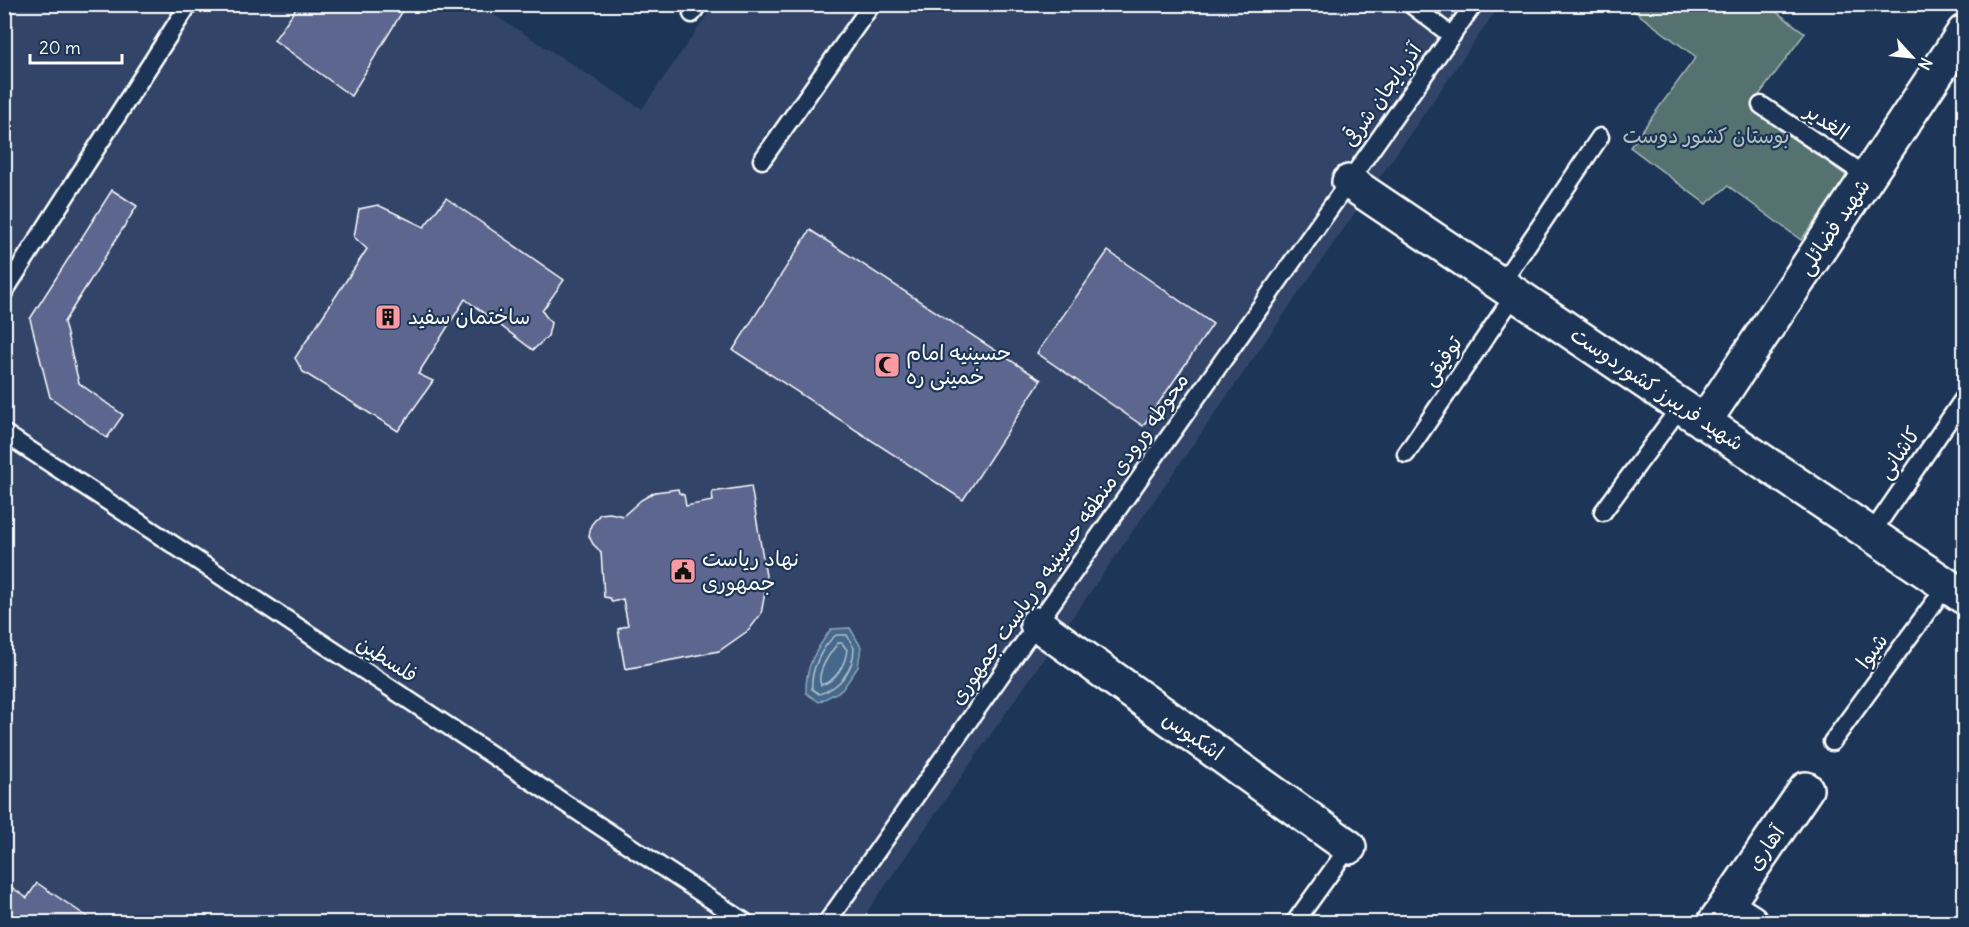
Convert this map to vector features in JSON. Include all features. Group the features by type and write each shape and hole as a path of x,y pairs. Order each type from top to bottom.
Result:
{"street":[{"name":"شهید فضائلی","path":"1693,414 1868,177 1965,32"},
{"name":"شهید فریبرز کشوردوست","path":"1349,182 1956,591"},
{"name":"اشکبوس","path":"1037,624 1349,847"},
{"name":"آهاری","path":"1731,917 1806,789"}],"lane":[{"path":"4,292 189,4"},
{"path":"762,160 872,4"},
{"path":"1410,4 1452,36"},
{"name":"آذربایجان شرقی","path":"1349,182 1474,4"},
{"name":"الغدیر","path":"1761,105 1868,177"},
{"name":"توفیقی","path":"1406,454 1600,137"},
{"name":"محوطه ورودی منطقه حسینیه و ریاست جمهوری","path":"827,922 1349,182"},
{"name":"کاشانی","path":"1871,534 1965,398"},
{"path":"1604,512 1693,414"},
{"name":"فلسطین","path":"4,432 745,922"},
{"name":"شیوا","path":"1832,742 1956,591"},
{"path":"1295,922 1349,847"}],"shaded area":[{"path":"5,5 479,5 642,109 714,5 1500,5 860,922 5,922"}],"green space":[{"name":"بوستان کشور دوست","path":"1626,5 1767,5 1805,33 1751,106 1848,177 1801,240 1728,186 1706,204 1630,147 1696,57"}],"water":[{"path":"850,628 861,647 858,667 842,690 819,702 806,693 810,666 831,629"}],"building":[{"path":"299,4 407,4 351,96 274,40"},
{"path":"112,190 137,206 64,322 79,383 123,415 107,438 50,397 30,319"},
{"name":"ساختمان سفید","path":"446,198 564,280 542,311 551,323 548,336 533,350 465,299 418,374 433,381 398,431 303,372 295,358 367,249 354,237 359,209 378,205 424,227"},
{"name":"حسینیه امام خمینی ره","path":"810,230 1041,380 963,500 733,350"},
{"path":"1108,251 1213,324 1143,426 1037,353"},
{"name":"نهاد ریاست جمهوری","path":"751,486 767,582 761,614 749,630 719,651 625,669 618,629 628,625 623,599 612,602 610,598 604,597 601,552 589,536 591,525 600,514 610,513 623,516 641,500 655,492 678,489 679,493 684,495 686,506 713,501 712,492"},
{"path":"4,882 27,898 37,883 95,922 4,922"}],"place":[{"name":"ساختمان سفید","path":"388,317"},
{"name":"حسینیه امام خمینی ره","path":"887,365"},
{"name":"نهاد ریاست جمهوری","path":"683,571"}]}
